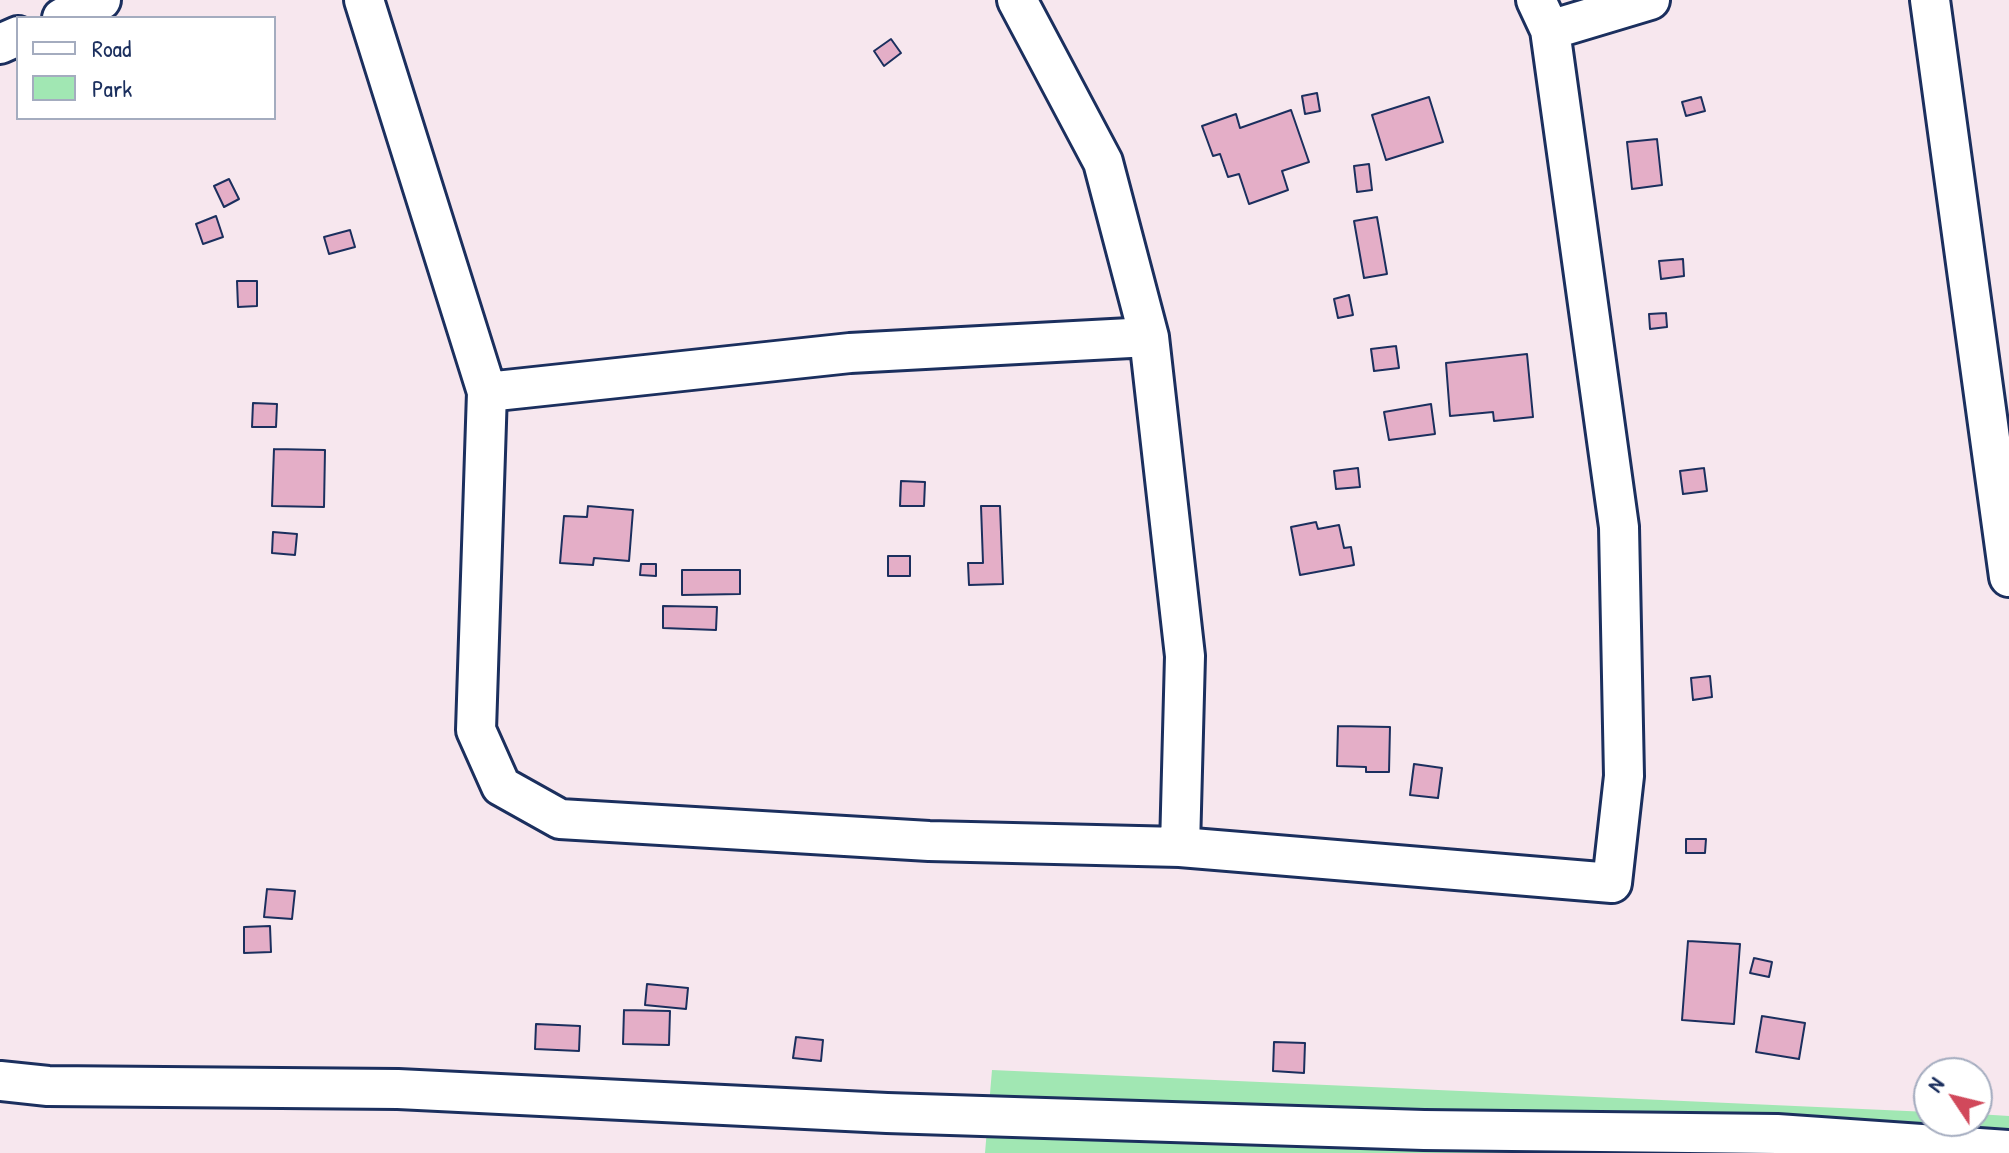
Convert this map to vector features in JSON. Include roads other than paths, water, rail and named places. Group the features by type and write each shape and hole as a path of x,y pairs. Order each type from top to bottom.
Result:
{"street":[{"path":"66,16 101,0"},
{"path":"364,0 487,392 476,730 501,786 560,819 929,841 1180,847 1612,883 1624,776 1619,527 1543,15 1650,0"},
{"path":"1017,0 1103,162 1149,337 1185,656 1180,847"},
{"path":"1930,0 2009,577"},
{"path":"487,392 850,353 1149,337"},
{"path":"0,1081 48,1086 398,1089 887,1113 1424,1130 1777,1134 2009,1150"}]}
